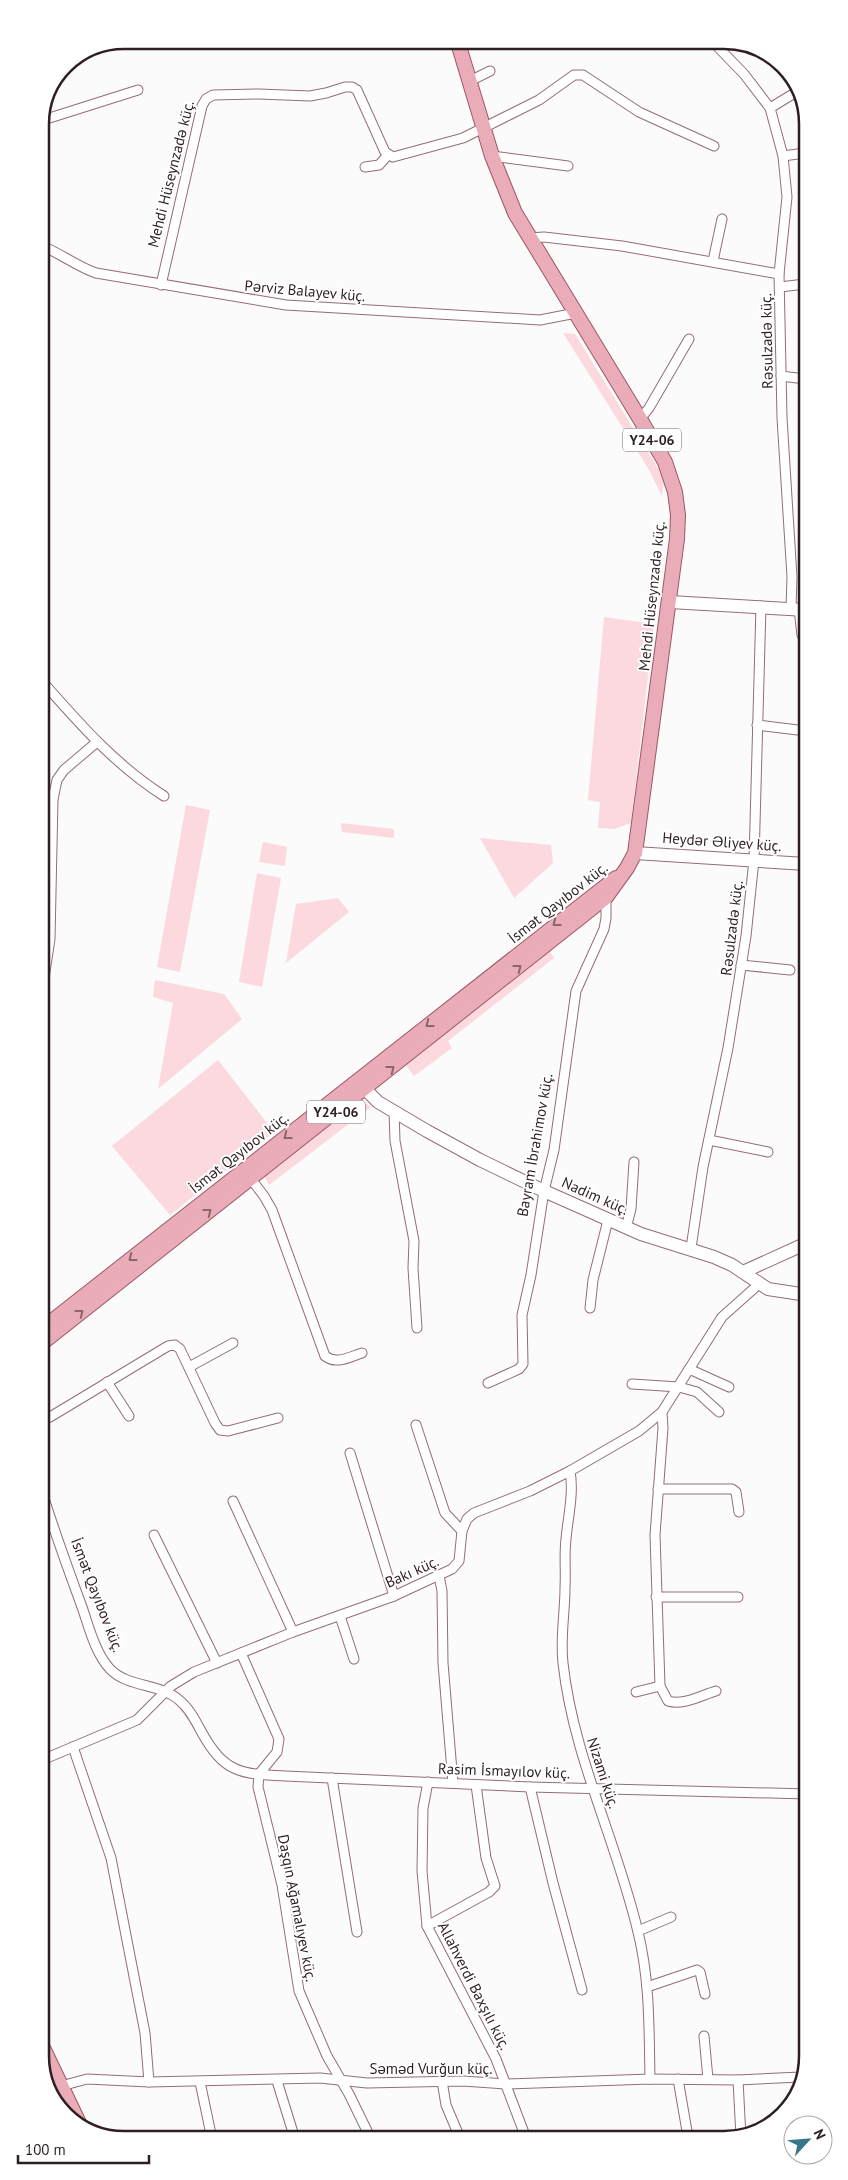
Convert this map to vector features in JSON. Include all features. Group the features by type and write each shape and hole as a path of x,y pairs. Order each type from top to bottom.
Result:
{"main road":[{"name":"Mehdi Hüseynzadə küç.","path":"460,49 492,156 512,206 529,238 665,462 675,492 678,515 677,539 670,602 635,853 628,868 623,873"},
{"path":"670,602 798,609"},
{"name":"Heydər Əliyev küç.","path":"635,853 799,863"},
{"name":"İsmət Qayıbov küç.","path":"49,1324 606,897 623,873"},
{"name":"İsmət Qayıbov küç.","path":"49,1338 251,1179 360,1085 623,873"},
{"name":"Nadim küç.","path":"360,1085 378,1102 480,1160 544,1191 626,1228 691,1248 723,1261 759,1284 777,1292 799,1294"},
{"path":"743,1272 799,1247"},
{"path":"49,2061 61,2086 66,2104"}],"street":[{"path":"720,49 744,74 770,108 793,94"},
{"path":"470,81 490,72"},
{"path":"365,167 379,165 388,155 394,157 451,142 539,100 574,75 582,75 638,112 714,146"},
{"name":"Mehdi Hüseynzadə küç.","path":"161,285 202,106 206,99 213,95 222,94 310,96 326,93 345,86 352,87 357,90 384,152 388,155"},
{"path":"49,118 138,90"},
{"name":"Rəsulzadə küç.","path":"770,108 783,156 786,197 779,274 782,418 792,577 798,609"},
{"path":"783,156 799,154"},
{"path":"492,156 568,166"},
{"path":"713,261 722,219"},
{"path":"529,238 544,237 592,242 713,261 779,274"},
{"name":"Pərviz Balayev küç.","path":"49,248 78,266 96,273 286,305 540,320 576,313"},
{"path":"780,287 799,285"},
{"path":"640,419 649,408 689,339"},
{"path":"782,376 799,378"},
{"name":"Rəsulzadə küç.","path":"691,1248 709,1140 728,1048 741,965 754,860 760,606"},
{"path":"49,689 97,742 138,779 164,796"},
{"path":"757,725 799,730"},
{"path":"49,944 51,931 53,799 57,780 64,770 97,742"},
{"path":"49,798 53,799"},
{"name":"Bayram İbrahimov küç.","path":"488,1383 519,1369 523,1364 522,1315 531,1275 544,1191 554,1150 576,991 604,929 606,897"},
{"path":"741,965 790,970"},
{"path":"394,1111 395,1141 414,1241 413,1268 417,1328"},
{"path":"709,1140 768,1152"},
{"path":"626,1228 631,1209 634,1162"},
{"path":"251,1179 272,1210 325,1356 331,1361 338,1362 362,1353"},
{"path":"590,1308 593,1280 608,1220"},
{"path":"416,1425 445,1513 462,1531 467,1519 474,1513 530,1491 570,1471 639,1431 662,1412 722,1317 759,1284"},
{"path":"189,1367 233,1343"},
{"path":"49,1417 168,1346 175,1344 180,1349 220,1430 228,1431 278,1418"},
{"path":"689,1369 729,1387"},
{"path":"107,1382 129,1416"},
{"path":"632,1384 679,1387 697,1392 719,1412"},
{"path":"662,1412 663,1428 655,1535 660,1686 668,1701 672,1703 716,1691"},
{"path":"350,1453 394,1596"},
{"name":"Nizami küç.","path":"570,1471 573,1486 566,1541 562,1628 563,1663 578,1742 638,1931 647,1987 650,2079"},
{"path":"658,1489 732,1489 736,1492 739,1512"},
{"path":"233,1501 293,1632"},
{"name":"İsmət Qayıbov küç.","path":"49,1512 94,1640 102,1658 111,1670 125,1680 165,1691 179,1700 191,1714 209,1746 220,1760 229,1766 259,1774"},
{"name":"Bakı küç.","path":"49,1757 137,1720 165,1691 183,1678 293,1632 394,1596 452,1569 459,1561 462,1531"},
{"path":"154,1535 217,1663"},
{"path":"439,1576 442,1591 443,1663 453,1783"},
{"path":"656,1597 738,1597"},
{"path":"340,1616 354,1659"},
{"path":"241,1653 279,1740 277,1752 259,1774"},
{"path":"636,1692 660,1686"},
{"path":"73,1747 110,1858 144,2033 149,2082"},
{"name":"Rasim İsmayılov küç.","path":"259,1774 530,1787 799,1794"},
{"name":"Daşqın Ağamalıyev küç.","path":"259,1774 258,1787 282,1885 299,1991 326,2056 342,2081 367,2131"},
{"path":"332,1778 356,1932"},
{"name":"Allahverdi Baxşılı küç.","path":"428,1782 423,1808 422,1871 427,1926 433,1941 484,2034 506,2084 523,2131"},
{"path":"427,1926 490,1892 495,1886 486,1858 476,1784"},
{"path":"530,1787 552,1883 582,1990"},
{"path":"638,1931 671,1917"},
{"path":"647,1987 697,1970 700,1972 705,1994"},
{"path":"704,2036 708,2079"},
{"name":"Səməd Vurğun küç.","path":"61,2086 87,2080 200,2082 320,2078 367,2083 442,2081 506,2084 650,2079 738,2080 796,2077"},
{"path":"278,2080 293,2131"},
{"path":"678,2080 687,2131"},
{"path":"738,2080 741,2130"},
{"path":"442,2081 446,2105 457,2131"},
{"path":"200,2082 210,2131"}],"shaded area":[{"path":"563,333 575,334 664,478 662,496 648,468"},
{"path":"604,617 654,624 631,823 614,829 598,828 600,802 588,800"},
{"path":"186,805 210,810 180,972 157,967"},
{"path":"341,823 394,829 394,838 342,832"},
{"path":"480,838 551,845 553,863 514,898"},
{"path":"263,842 287,847 285,866 259,862"},
{"path":"257,873 281,878 262,987 239,982"},
{"path":"338,898 349,912 286,963 296,904"},
{"path":"549,950 554,958 448,1041 452,1048 414,1076 405,1064"},
{"path":"155,980 224,994 242,1019 158,1089 173,1003 153,997"},
{"path":"218,1060 274,1132 170,1215 112,1146"},
{"path":"362,1099 371,1107 269,1185 264,1176"}]}
